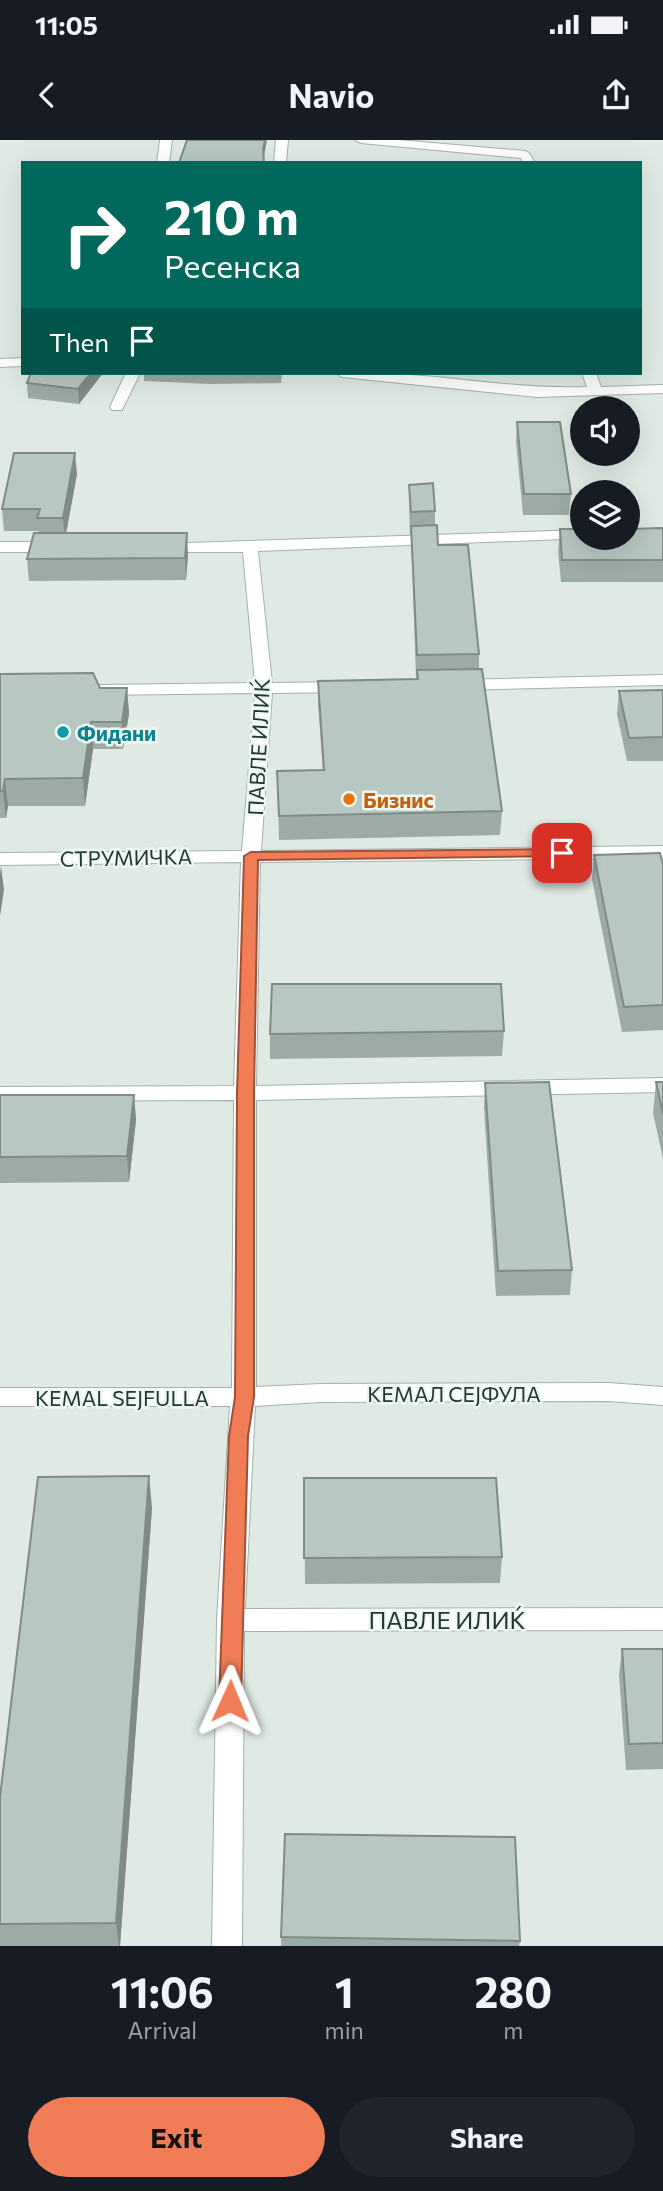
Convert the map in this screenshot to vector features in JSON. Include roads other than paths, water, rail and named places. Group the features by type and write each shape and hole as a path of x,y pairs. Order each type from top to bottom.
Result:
{"street":[{"path":"163,161 166,140"},
{"path":"280,161 282,140"},
{"path":"360,140 417,151 527,159"},
{"path":"0,363 21,362"},
{"path":"117,407 132,375"},
{"path":"374,375 537,393 663,389"},
{"path":"590,375 596,393"},
{"path":"143,547 250,547 570,535"},
{"path":"0,547 76,547"},
{"name":"ПАВЛЕ ИЛИЌ","path":"227,1946 231,1620 239,1436 244,1397 245,1093 251,856 264,689 250,547"},
{"path":"443,685 663,680"},
{"path":"83,690 360,687"},
{"name":"СТРУМИЧКА","path":"0,859 663,852"},
{"path":"0,1094 245,1093 663,1085"},
{"name":"КЕМАЛ СЕЈФУЛА","path":"244,1397 362,1393 608,1392 663,1396"},
{"name":"KEMAL SEJFULLA","path":"0,1397 244,1397"},
{"name":"ПАВЛЕ ИЛИЌ","path":"231,1620 663,1619"}],"place":[{"name":"Фидани","path":"63,732"},
{"name":"Бизнис","path":"349,799"}]}
